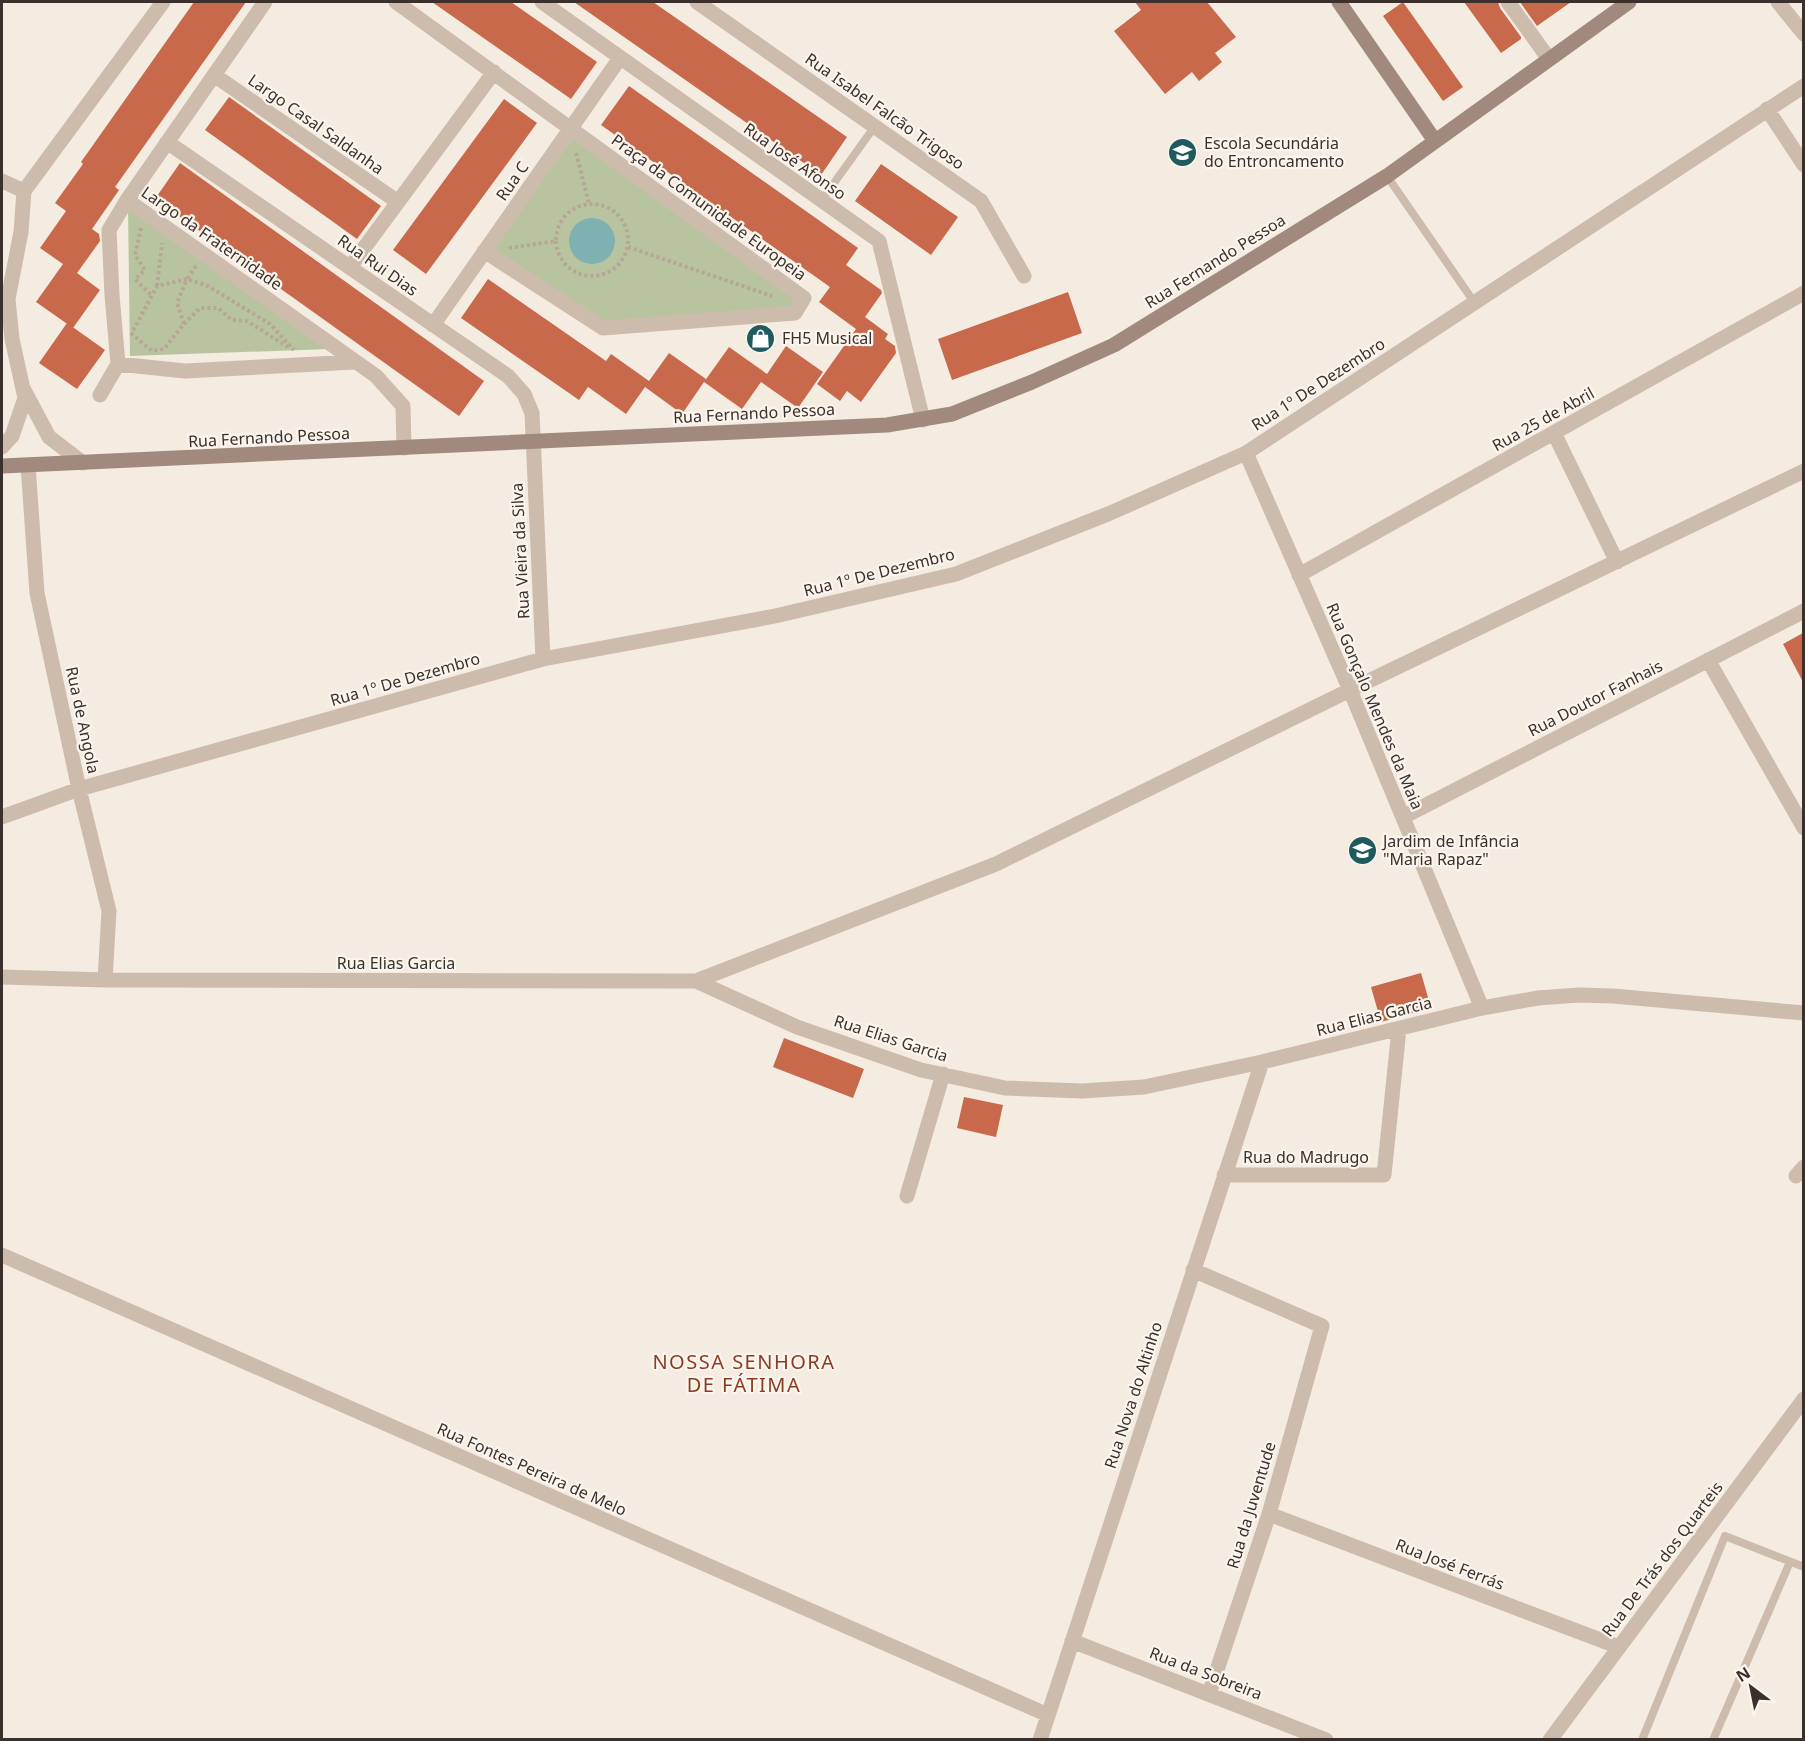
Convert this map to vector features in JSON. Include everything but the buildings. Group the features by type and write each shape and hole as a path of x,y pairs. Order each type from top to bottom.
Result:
{"street":[{"path":"2,447 12,436 25,398 12,339 8,299 21,232 24,191 163,2"},
{"path":"127,200 265,2"},
{"path":"396,2 570,129"},
{"name":"Rua José Afonso","path":"542,2 879,241 923,420"},
{"name":"Rua Isabel Falcão Trigoso","path":"697,2 981,201 1024,276"},
{"path":"1339,2 1435,141"},
{"path":"1508,2 1548,60"},
{"name":"Rua Fernando Pessoa","path":"2,466 888,425 952,414 1032,382 1114,345 1387,176 1629,2"},
{"path":"1778,2 1803,34"},
{"name":"Rua C","path":"433,325 620,58"},
{"path":"350,267 494,72"},
{"name":"Largo Casal Saldanha","path":"214,75 398,202"},
{"name":"Rua 1º De Dezembro","path":"2,817 79,789 543,659 775,616 956,574 1108,514 1246,453 1803,86"},
{"path":"1767,110 1803,165"},
{"name":"Praça da Comunidade Europeia","path":"484,251 603,328 795,313 804,298 570,129"},
{"name":"Rua Rui Dias","path":"167,141 508,376 524,394 532,413 534,442"},
{"path":"2,180 24,191"},
{"name":"Largo da Fraternidade","path":"118,364 109,231 127,200 376,376 403,406 404,448"},
{"name":"Rua 25 de Abril","path":"1299,575 1803,294"},
{"path":"100,395 118,364 185,371 355,362"},
{"path":"23,388 49,437 83,463"},
{"path":"1554,433 1617,562"},
{"name":"Rua Vieira da Silva","path":"534,442 543,659"},
{"name":"Rua Gonçalo Mendes da Maia","path":"1246,453 1350,690 1482,1008"},
{"name":"Rua de Angola","path":"28,465 37,593 79,789 109,911 105,980"},
{"path":"696,981 996,864 1803,471"},
{"name":"Rua Doutor Fanhais","path":"1403,817 1803,611"},
{"path":"1708,660 1803,828"},
{"name":"Rua Elias Garcia","path":"2,977 105,980 696,981 797,1026 921,1070 1005,1088 1082,1091 1144,1087 1262,1062 1482,1008 1538,998 1579,995 1803,1013"},
{"name":"Rua do Madrugo","path":"1224,1174 1384,1175 1399,1029"},
{"name":"Rua Nova do Altinho","path":"1040,1740 1262,1062"},
{"path":"907,1196 943,1074"},
{"name":"Rua Fontes Pereira de Melo","path":"2,1255 1048,1715"},
{"name":"Rua da Juventude","path":"1193,1270 1322,1326 1269,1514 1209,1694"},
{"name":"Rua De Trás dos Quarteis","path":"1550,1740 1803,1399"},
{"name":"Rua José Ferrás","path":"1269,1514 1619,1647"},
{"name":"Rua da Sobreira","path":"1072,1641 1326,1740"}],"lane":[{"path":"821,201 875,126"},
{"path":"1387,176 1474,303"},
{"path":"1642,1740 1725,1536 1803,1567"},
{"path":"1713,1740 1790,1562"}],"path":[{"path":"575,149 589,203"},
{"path":"589,203 607,207 622,218 627,229 628,247 620,264 600,276 577,273 567,267 560,258 556,241 559,224 566,214 577,206 589,203"},
{"path":"142,225 135,255 145,270 135,279 152,296"},
{"path":"158,286 187,279 208,286 270,324 294,350 247,321 232,320 218,308 200,308 164,349 152,351 130,335 158,286 162,238"},
{"path":"501,249 556,241"},
{"path":"628,247 782,300"},
{"path":"184,324 177,303 187,279"}],"green space":[{"path":"573,138 797,298 788,310 604,324 490,251"},
{"path":"128,208 329,349 130,356"}],"water":[{"path":"592,218 601,219 609,224 614,232 614,250 609,258 601,263 592,264 583,263 575,258 570,250 569,241 570,232 575,224 583,219"}],"place":[{"name":"Escola Secundária do Entroncamento","path":"1183,152"},
{"name":"FH5 Musical","path":"761,338"},
{"name":"Jardim de Infância \"Maria Rapaz\"","path":"1362,850"}],"district":[{"name":"NOSSA SENHORA DE FÁTIMA","path":"744,1372"}]}
